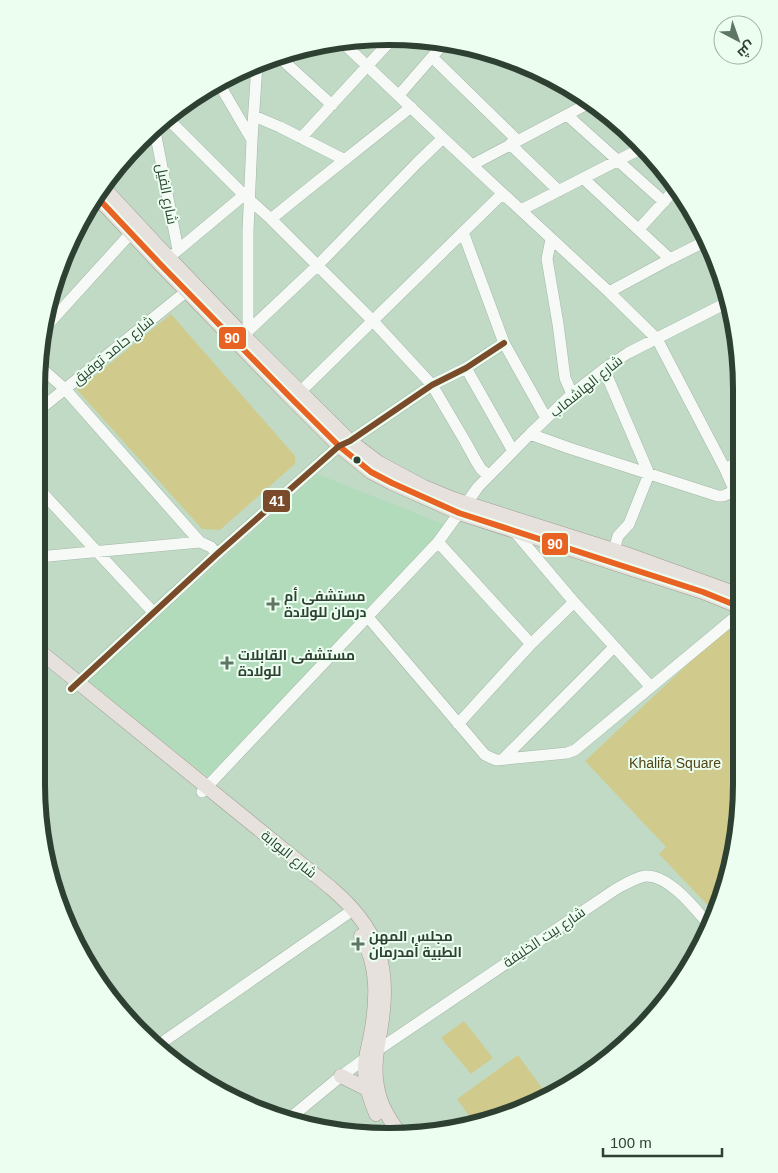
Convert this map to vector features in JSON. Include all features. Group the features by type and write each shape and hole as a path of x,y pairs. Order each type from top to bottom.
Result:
{"main road":[{"path":"108,191 173,254 191,288"},
{"path":"101,201 132,233 340,430 345,444"},
{"path":"245,338 371,472 420,496 614,550 627,561 733,604"},
{"path":"462,508 514,532 627,561 733,593"},
{"name":"شارع البوابة","path":"45,658 74,685 344,900 367,927 378,950 384,974 384,1010 365,1078 370,1099 377,1116 385,1128"},
{"name":"شارع البوابة","path":"45,666 74,685"},
{"name":"شارع البوابة","path":"204,789 327,894 347,914 364,940 375,975 371,1054 375,1066 376,1084 384,1110 396,1128"},
{"path":"341,1076 367,1089"}],"street":[{"path":"301,138 386,45"},
{"path":"349,48 657,339 733,489"},
{"path":"399,95 439,49"},
{"path":"432,57 559,191"},
{"path":"284,61 332,105"},
{"path":"245,338 247,198 257,71"},
{"path":"222,88 252,140"},
{"path":"472,165 584,106"},
{"path":"271,219 411,107"},
{"path":"566,115 664,202"},
{"path":"254,116 345,160"},
{"path":"172,123 373,321 432,385 481,469 489,476"},
{"name":"شارع الفيل","path":"157,135 173,254"},
{"path":"245,338 443,138"},
{"path":"521,210 637,151"},
{"path":"584,179 670,259"},
{"path":"639,229 672,193"},
{"path":"300,392 502,194"},
{"path":"173,254 247,198"},
{"path":"463,232 504,343 546,418"},
{"path":"53,320 132,233"},
{"path":"551,239 547,259 565,378 572,394"},
{"path":"609,292 701,244"},
{"name":"شارع حامد توفيق","path":"45,405 191,288"},
{"name":"شارع الهاشماب","path":"204,789 438,542 478,487 546,418 572,394 628,353 722,305"},
{"path":"74,685 217,554 345,444 432,385 466,368 504,343"},
{"path":"466,368 514,451"},
{"path":"604,369 649,474 629,524 618,536 614,550"},
{"path":"46,372 65,389 200,542 210,547 217,554"},
{"path":"530,434 718,496 733,491"},
{"path":"724,469 733,464"},
{"path":"45,496 153,612"},
{"path":"514,532 650,686"},
{"path":"45,556 200,542"},
{"path":"438,542 531,644"},
{"path":"458,724 531,644 574,602"},
{"path":"367,616 485,755 496,760 567,753 575,750 733,619"},
{"path":"503,760 614,647"},
{"name":"شارع بيت الخليفة","path":"294,1114 371,1054 616,889 643,877 652,876 658,878 671,886 705,920"},
{"path":"162,1043 347,914"}],"shaded area":[{"name":"مستشفى أم درمان للولادة","path":"317,474 448,526 210,778 86,682"}],"green space":[{"path":"171,314 295,456 295,464 220,530 202,529 77,390"},
{"name":"Khalifa Square","path":"733,627 732,806 726,851 710,908 659,854 666,847 585,761 724,630"},
{"path":"464,1021 493,1058 471,1074 441,1038"},
{"path":"518,1055 544,1091 500,1110 470,1118 457,1099"}],"transit line":[{"name":"90","path":"101,201 290,397 339,446 371,472 459,513 703,592 733,604"},
{"name":"41","path":"71,689 217,554 339,446 350,441 432,385 466,368 504,343"}],"place":[{"name":"مستشفى أم درمان للولادة","path":"273,604"},
{"name":"مستشفى القابلات للولادة","path":"227,663"},
{"name":"مجلس المهن الطبية أمدرمان","path":"358,944"}]}
